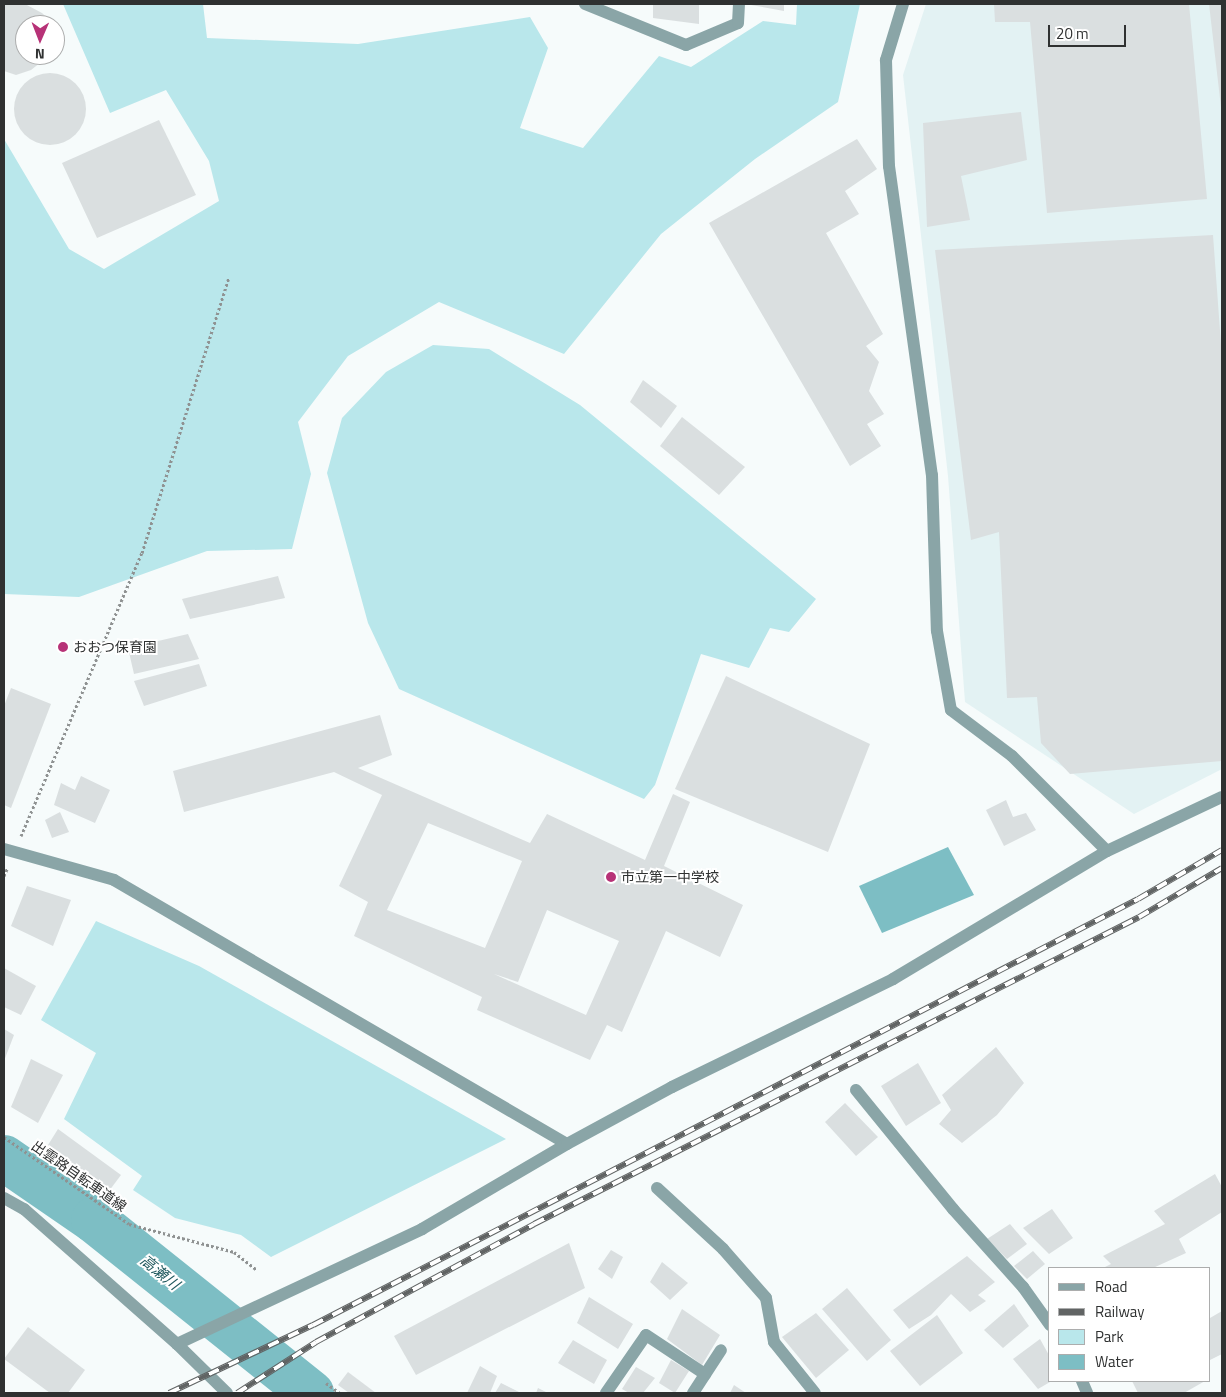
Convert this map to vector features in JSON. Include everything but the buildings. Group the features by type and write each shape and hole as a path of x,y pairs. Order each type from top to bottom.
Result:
{"street":[{"path":"585,4 686,45 738,23 739,4"},
{"path":"903,4 886,60 890,166 932,475 937,630 951,710 1012,756 1107,851"},
{"path":"177,1344 422,1229 566,1144 672,1087 893,979 1107,851 1222,797"},
{"path":"9,850 114,880 566,1144"},
{"path":"856,1090 953,1209 1023,1287 1048,1322"},
{"path":"657,1188 723,1249 766,1298 774,1342 815,1393"},
{"path":"4,1198 24,1209 177,1344 227,1393"},
{"path":"606,1393 646,1335 706,1374"},
{"path":"693,1393 721,1350"}],"path":[{"path":"9,850 142,553 229,277"},
{"name":"出雲路自転車道線","path":"4,1137 129,1224 234,1252 256,1269"},
{"path":"326,1383 340,1393"}],"shaded area":[{"path":"926,4 1222,4 1222,769 1134,814 965,702 948,476 903,75"}],"green space":[{"path":"63,4 203,4 207,38 358,44 530,17 548,48 520,128 583,148 659,56 691,67 763,21 796,25 797,4 860,4 838,102 755,159 661,234 564,354 439,302 348,356 298,422 311,474 292,549 207,551 79,597 4,594 4,139 69,249 104,269 219,201 209,161 166,90 110,113"},
{"path":"433,345 489,349 580,405 816,599 789,632 770,628 749,668 701,654 655,785 644,799 399,689 368,623 327,473 342,418 386,372"},
{"path":"96,921 199,966 506,1139 271,1257 241,1235 175,1218 133,1190 142,1176 64,1119 96,1053 41,1020"}],"water":[{"path":"948,847 974,895 882,933 859,886"}],"waterway":[{"name":"高瀬川","path":"4,1158 94,1220 311,1393"}],"railway":[{"path":"169,1393 313,1325 1138,899 1222,850"},
{"path":"237,1393 316,1342 534,1224 1139,917 1222,868"}],"place":[{"name":"おおつ保育園","path":"63,647"},
{"name":"市立第一中学校","path":"611,877"}]}
